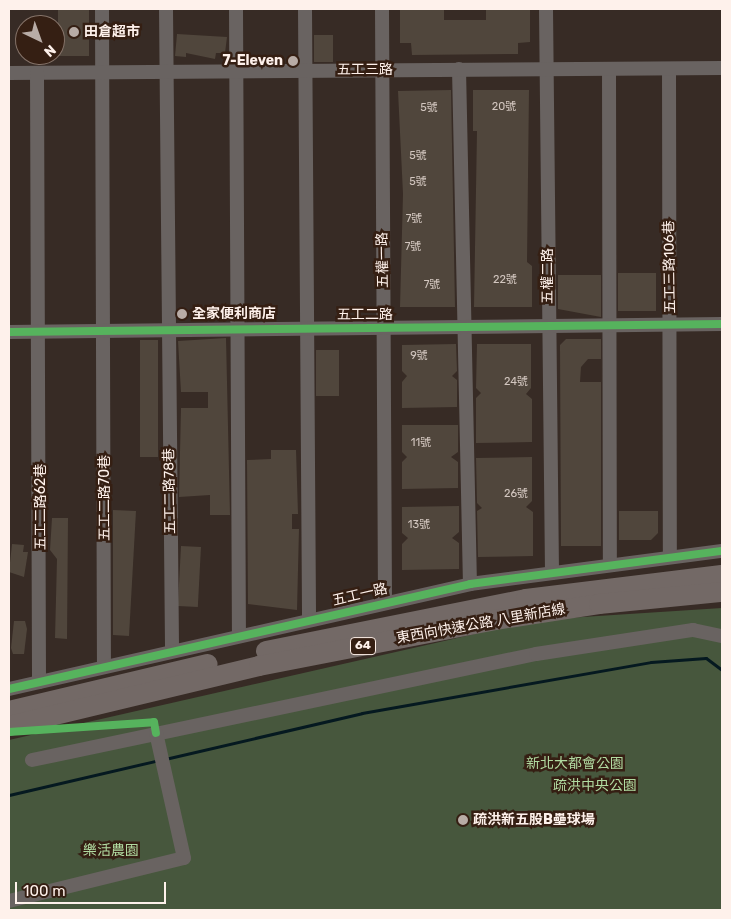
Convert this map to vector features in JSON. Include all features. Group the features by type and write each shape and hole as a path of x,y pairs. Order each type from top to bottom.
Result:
{"highway":[{"name":"東西向快速公路 八里新店線","path":"9,711 149,676 476,609 571,592 722,576"},
{"name":"東西向快速公路 八里新店線","path":"9,726 259,666 495,620 599,604 722,592"}],"street":[{"name":"五工二路70巷","path":"102,9 104,666"},
{"name":"五工二路78巷","path":"166,9 172,650"},
{"path":"236,9 239,636"},
{"path":"305,9 309,620"},
{"name":"五權一路","path":"382,9 385,602"},
{"name":"五權二路","path":"546,9 552,573"},
{"name":"五工三路","path":"9,74 381,69 722,68"},
{"path":"460,69 470,584"},
{"path":"609,69 610,564"},
{"name":"五工三路106巷","path":"669,69 670,555"},
{"name":"五工二路62巷","path":"37,73 40,331 39,682"},
{"name":"五工二路","path":"9,332 169,331 306,327 464,328 722,324"},
{"name":"五工一路","path":"9,689 172,650 470,584 670,555 722,551"},
{"path":"32,760 536,654 693,630 722,636"},
{"path":"9,901 184,858 156,733"}],"green space":[{"name":"疏洪中央公園","path":"722,608 722,910 9,910 9,740 536,620"}],"building":[{"name":"田倉超市","path":"58,9 89,9 89,56 65,56 65,15 58,15"},
{"path":"400,9 444,9 444,20 486,20 486,9 530,9 530,42 518,43 518,54 412,55 411,43 400,43"},
{"path":"177,34 227,37 225,53 216,53 215,59 186,53 186,57 175,56"},
{"path":"314,35 333,35 333,62 314,62"},
{"path":"451,90 455,307 400,307 403,194 398,91"},
{"path":"473,90 529,90 527,262 532,266 532,307 474,307 477,131 473,131"},
{"path":"618,273 656,273 656,311 618,311"},
{"path":"558,275 601,275 601,317 558,309"},
{"path":"226,338 230,515 210,515 210,495 179,497 181,408 208,408 208,392 181,392 178,341"},
{"path":"566,339 601,339 601,359 588,359 581,367 580,382 601,382 601,546 561,546 560,345"},
{"path":"140,340 158,340 158,457 140,457"},
{"path":"456,344 457,371 452,376 457,380 457,407 402,408 402,382 407,376 402,371 402,345"},
{"path":"477,344 531,344 531,388 526,394 532,399 532,442 476,443 476,398 481,393 476,388"},
{"path":"316,350 339,350 339,396 316,396"},
{"path":"402,425 458,425 458,452 451,457 458,462 458,488 402,489 402,462 407,457 402,452"},
{"path":"271,450 296,450 298,514 292,514 292,529 299,529 297,610 248,604 247,460 271,459"},
{"path":"532,457 532,501 526,507 533,512 533,556 478,557 477,511 482,508 477,503 476,458"},
{"path":"459,506 459,532 452,538 459,543 459,569 402,570 402,544 408,538 402,533 402,507"},
{"path":"113,510 136,511 129,636 113,635"},
{"path":"619,511 658,511 658,533 651,540 619,540"},
{"path":"52,518 68,518 67,639 55,638 57,559 50,550"},
{"path":"12,544 24,545 23,552 28,552 24,577 9,572"},
{"path":"181,546 201,547 198,607 178,606"},
{"path":"14,621 25,621 27,629 24,654 13,654 11,648"}],"waterway":[{"path":"165,759 362,713 651,662 706,658 722,670"},
{"path":"9,795 159,760"}],"cycle path":[{"path":"9,332 722,324"},
{"path":"9,689 470,584 722,551"},
{"path":"9,732 154,722 156,733"}],"place":[{"name":"田倉超市","path":"74,32"},
{"name":"7-Eleven","path":"293,61"},
{"name":"全家便利商店","path":"182,314"},
{"name":"疏洪新五股B壘球場","path":"463,820"}],"park label":[{"name":"新北大都會公園","path":"575,764"},
{"name":"樂活農園","path":"111,851"}]}
